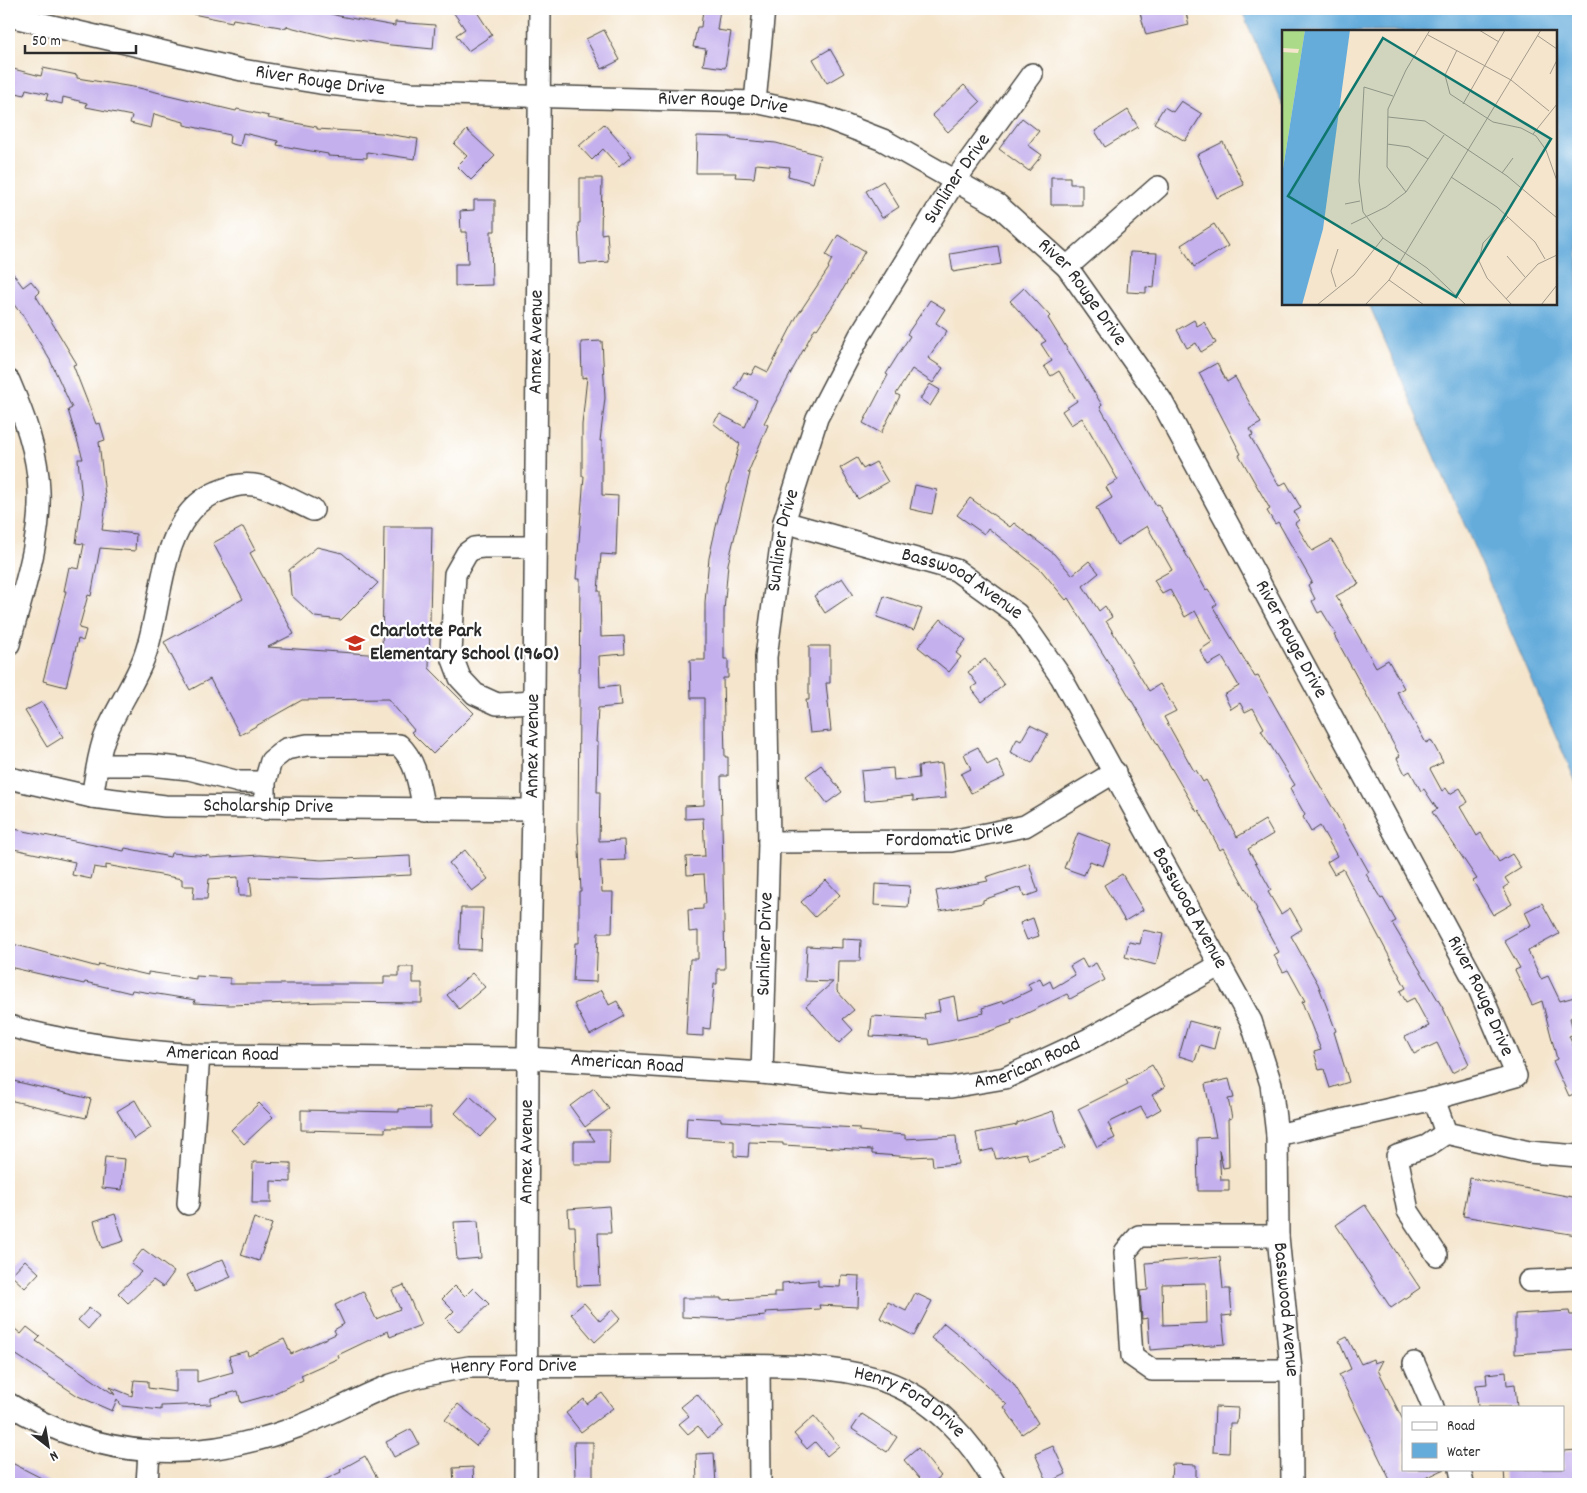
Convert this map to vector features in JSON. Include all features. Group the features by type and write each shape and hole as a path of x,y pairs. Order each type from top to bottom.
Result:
{"street":[{"name":"Annex Avenue","path":"526,1484 528,1058 533,810 540,9"},
{"path":"755,102 764,9"},
{"name":"River Rouge Drive","path":"9,16 242,70 410,93 755,102 821,116 883,140 956,179 998,205 1067,267 1160,400 1479,989 1516,1076 1434,1099 1277,1135"},
{"name":"Sunliner Drive","path":"762,1073 769,842 766,657 784,522 817,418 860,335 956,179 1032,74"},
{"path":"1067,267 1158,187"},
{"path":"9,381 24,415 32,446 39,491 36,532 9,644"},
{"path":"92,797 106,735 145,656 165,571 178,530 189,512 211,495 234,485 256,484 313,510"},
{"name":"Basswood Avenue","path":"784,522 956,570 1017,614 1061,678 1115,772 1251,1021 1270,1084 1277,1135 1278,1236 1291,1370 1292,1484"},
{"path":"533,702 497,704 475,694 460,678 451,654 455,574 467,553 474,548 483,547 535,547"},
{"path":"265,809 265,782 271,761 286,749 307,745 399,745 409,754 414,765 424,810"},
{"path":"99,765 150,765 189,769 240,782 265,782"},
{"name":"Fordomatic Drive","path":"769,842 960,839 1025,826 1115,772"},
{"name":"Scholarship Drive","path":"9,778 92,797 165,806 265,809 533,810"},
{"name":"American Road","path":"9,1026 57,1038 149,1052 199,1055 528,1058 762,1073 872,1084 951,1087 1005,1078 1089,1039 1220,965"},
{"path":"188,1204 199,1055"},
{"path":"1434,1099 1446,1133"},
{"path":"1437,1255 1408,1211 1397,1156 1427,1146 1446,1133 1529,1152 1578,1156"},
{"path":"1278,1236 1139,1236 1126,1252 1132,1356 1152,1370 1291,1370"},
{"path":"1529,1281 1578,1279"},
{"path":"1414,1363 1433,1406"},
{"path":"759,1366 760,1484"},
{"name":"Henry Ford Drive","path":"9,1404 32,1419 80,1438 114,1448 149,1452 211,1448 255,1441 296,1427 389,1386 421,1375 469,1367 759,1366 817,1368 851,1373 885,1382 914,1396 940,1414 965,1438 983,1462 995,1484"},
{"path":"147,1484 149,1452"},
{"path":"1460,1470 1462,1484"}],"water":[{"path":"1241,9 1578,9 1578,787 1369,305 1557,305 1557,30 1282,30 1282,104"}],"building":[{"path":"194,9 284,9 299,11 299,9 313,9 339,16 395,26 395,22 435,25 433,49 391,45 334,36 333,38 286,26 286,28 233,19 232,22 193,14"},
{"path":"451,9 475,9 492,35 468,51 456,35 465,29"},
{"path":"703,9 720,9 717,30 731,32 725,68 703,65 706,49 693,47 697,27 701,27"},
{"path":"1139,9 1185,9 1189,25 1146,35"},
{"path":"604,30 620,60 602,69 586,39"},
{"path":"830,49 844,73 827,83 813,59"},
{"path":"9,68 41,76 43,68 77,75 77,78 139,88 236,111 237,109 269,116 268,118 317,127 317,129 381,133 418,139 415,159 367,152 367,158 328,156 328,154 277,145 278,141 243,133 240,146 229,143 230,135 184,125 184,122 154,114 151,128 130,123 132,116 86,107 87,103 63,97 62,104 46,100 48,94 26,89 24,95 9,91"},
{"path":"964,85 980,102 948,132 932,115"},
{"path":"1181,101 1202,114 1185,141 1154,123 1164,107 1173,112"},
{"path":"1128,110 1138,127 1105,147 1095,131"},
{"path":"1022,118 1039,131 1028,145 1042,155 1029,171 999,149"},
{"path":"604,124 632,156 619,167 603,149 592,160 579,146"},
{"path":"467,130 495,156 471,180 457,166 467,156 454,144"},
{"path":"697,136 731,137 731,139 776,143 820,155 813,183 788,176 790,167 756,164 754,178 735,177 736,173 696,173"},
{"path":"1223,142 1244,185 1217,198 1197,155"},
{"path":"1051,177 1070,177 1070,184 1082,184 1082,205 1051,205"},
{"path":"580,178 602,178 601,234 607,233 609,262 580,264 578,223 580,223"},
{"path":"883,181 899,207 882,218 866,191"},
{"path":"474,200 495,200 495,231 491,231 492,285 455,286 455,264 468,264 467,232 461,232 460,211 474,210"},
{"path":"1214,224 1228,246 1194,267 1181,245"},
{"path":"838,235 865,251 838,298 817,329 815,328 764,423 768,425 748,473 750,473 728,564 724,611 724,659 728,659 728,678 723,678 725,757 728,757 728,776 721,776 725,969 717,969 717,984 714,984 710,1029 703,1028 703,1036 686,1035 690,959 698,959 698,931 689,932 688,910 703,909 703,904 706,904 704,874 687,875 686,857 705,856 703,818 685,819 685,806 704,805 704,698 691,698 690,660 705,660 705,602 709,558 718,518 740,444 713,423 720,414 745,427 757,400 735,389 744,372 751,375 756,366 768,372 797,316 829,268 832,259 826,255"},
{"path":"998,246 1001,264 953,272 950,254"},
{"path":"1130,252 1157,253 1154,288 1146,287 1146,293 1127,292"},
{"path":"9,268 23,287 31,281 40,292 36,296 77,364 73,365 96,424 100,423 105,440 99,442 106,504 102,530 136,534 135,551 100,548 91,596 88,595 79,628 86,630 83,641 78,639 66,687 43,681 66,591 64,591 69,567 79,569 84,544 76,543 82,499 78,459 83,459 68,410 72,408 50,360 19,309 9,298"},
{"path":"1024,288 1050,316 1048,318 1102,405 1100,407 1156,505 1158,504 1206,590 1208,589 1217,604 1213,607 1255,677 1258,676 1369,872 1366,874 1396,921 1392,923 1444,1010 1469,1064 1452,1073 1437,1043 1414,1054 1405,1037 1429,1026 1414,998 1406,1002 1400,991 1406,988 1343,869 1334,874 1327,862 1337,856 1320,826 1311,832 1303,817 1305,815 1290,788 1295,785 1261,730 1264,728 1253,708 1245,712 1240,703 1231,709 1224,695 1239,686 1222,657 1208,665 1200,650 1212,642 1195,611 1185,617 1170,590 1162,594 1154,580 1172,570 1147,526 1117,545 1107,529 1096,508 1112,498 1106,487 1118,480 1082,418 1071,425 1062,411 1077,401 1059,371 1051,376 1044,366 1052,361 1041,344 1046,341 1010,301"},
{"path":"930,300 945,309 936,323 947,331 928,358 943,368 933,383 912,369 896,394 900,396 881,433 863,423 888,375 886,374 910,336 907,334"},
{"path":"1194,320 1197,326 1204,322 1216,343 1201,352 1196,343 1187,348 1177,330"},
{"path":"602,341 605,398 600,441 602,441 602,495 618,496 616,555 601,554 598,591 600,591 601,637 624,636 625,654 599,656 600,687 619,685 621,706 598,708 596,742 598,742 597,792 600,792 599,841 624,840 625,860 600,861 602,892 613,892 612,933 598,933 596,982 573,981 575,943 579,943 579,891 581,891 578,830 580,579 576,579 584,476 582,476 582,425 587,377 582,378 581,342"},
{"path":"1217,363 1227,382 1235,377 1261,423 1250,429 1253,435 1250,436 1279,486 1286,482 1301,508 1294,512 1299,520 1295,523 1312,551 1332,540 1359,584 1336,596 1376,667 1388,660 1404,688 1397,692 1426,743 1431,740 1443,762 1430,769 1442,791 1446,788 1450,794 1460,788 1468,802 1460,807 1477,836 1481,833 1499,862 1512,854 1521,868 1505,878 1509,884 1503,888 1512,904 1493,915 1473,881 1477,879 1432,812 1437,809 1424,789 1421,791 1410,771 1405,774 1397,758 1400,756 1334,635 1336,634 1322,611 1318,613 1312,601 1315,599 1308,585 1312,582 1278,522 1275,524 1267,511 1270,509 1239,455 1241,454 1199,373"},
{"path":"930,384 940,390 930,406 920,399"},
{"path":"857,458 863,469 876,462 888,482 858,499 840,468"},
{"path":"915,485 937,490 932,514 910,509"},
{"path":"970,498 1010,527 1014,523 1054,554 1072,575 1089,561 1099,573 1083,586 1099,611 1105,606 1112,617 1106,621 1149,691 1160,684 1176,711 1164,717 1194,771 1196,770 1203,782 1206,780 1237,837 1265,820 1273,834 1248,849 1271,890 1268,892 1281,914 1290,908 1302,929 1291,936 1318,984 1336,1031 1334,1032 1349,1082 1330,1088 1324,1069 1319,1070 1314,1052 1321,1050 1302,1002 1305,1001 1288,970 1283,972 1274,955 1279,952 1257,909 1223,848 1220,850 1199,810 1197,812 1122,684 1068,598 1066,600 1041,570 988,528 984,534 957,515"},
{"path":"243,527 255,550 250,553 294,634 268,647 382,655 384,527 432,527 429,668 474,713 433,754 411,732 414,730 388,699 302,700 240,735 210,679 190,690 164,642 243,599 213,543"},
{"path":"317,547 342,553 378,583 341,620 315,617 291,595 289,570"},
{"path":"842,578 853,594 825,613 814,596"},
{"path":"884,596 922,609 914,630 877,617"},
{"path":"941,619 966,640 956,653 961,657 949,672 918,647"},
{"path":"809,646 830,646 830,683 826,683 831,731 810,733 806,700 809,700"},
{"path":"985,659 1004,685 982,702 971,688 977,684 968,672"},
{"path":"42,702 63,737 47,747 25,711"},
{"path":"1030,725 1048,734 1032,763 1010,752 1017,739 1021,741"},
{"path":"978,747 987,765 997,760 1005,777 971,793 961,774 971,769 964,754"},
{"path":"942,763 946,798 913,801 913,796 864,801 861,771 893,768 894,781 919,778 918,766"},
{"path":"821,765 842,792 827,803 806,776"},
{"path":"9,828 124,851 125,848 170,857 171,853 210,856 210,858 260,855 321,860 410,856 411,875 321,879 250,877 252,896 239,896 238,877 209,879 207,899 193,899 194,886 182,886 182,879 106,865 106,869 94,867 91,879 72,875 75,862 9,848"},
{"path":"1078,833 1111,845 1103,866 1090,861 1084,875 1064,868"},
{"path":"465,850 488,879 472,891 449,863"},
{"path":"1029,863 1038,892 1024,897 1021,887 983,900 983,903 940,911 936,891 988,881 986,877"},
{"path":"1122,874 1143,910 1125,921 1104,885"},
{"path":"826,880 840,895 815,917 801,902"},
{"path":"875,884 910,886 908,907 874,905"},
{"path":"1542,903 1559,934 1528,951 1541,979 1548,976 1560,1001 1578,996 1578,1015 1570,1018 1574,1034 1569,1036 1578,1056 1578,1092 1569,1096 1553,1061 1557,1059 1542,1001 1532,1005 1515,970 1520,968 1504,940 1531,925 1525,912"},
{"path":"461,908 483,908 481,950 459,949"},
{"path":"1033,918 1039,936 1027,940 1020,923"},
{"path":"1143,930 1163,934 1156,965 1125,957 1129,942 1140,944"},
{"path":"842,939 861,940 860,961 838,961 837,991 854,1010 843,1019 853,1030 839,1043 806,1006 833,982 805,981 807,946 842,948"},
{"path":"9,943 98,967 99,964 148,975 148,972 196,979 196,976 230,978 230,984 384,984 384,976 399,976 399,967 413,967 413,983 422,983 422,1003 325,1002 229,1005 194,1003 195,1000 132,990 131,993 9,967"},
{"path":"1082,959 1087,968 1096,963 1105,980 1070,999 1067,994 1011,1021 1012,1023 982,1034 930,1045 929,1039 870,1036 872,1016 925,1019 924,1014 940,1011 938,1000 954,996 958,1019 984,1013 982,1008 1003,1001 1004,1003 1031,990 1028,984 1040,978 1043,985 1050,981 1053,988 1075,975 1070,966"},
{"path":"472,973 485,987 459,1009 447,995"},
{"path":"602,990 609,1005 617,1001 625,1016 590,1035 574,1004"},
{"path":"1189,1021 1219,1029 1214,1049 1200,1045 1195,1061 1179,1056"},
{"path":"1152,1065 1165,1087 1152,1095 1161,1109 1147,1117 1141,1107 1108,1123 1115,1138 1097,1147 1078,1109 1128,1084 1126,1080"},
{"path":"1229,1079 1234,1098 1228,1099 1232,1118 1228,1119 1229,1167 1223,1168 1219,1150 1221,1180 1229,1180 1229,1191 1198,1191 1197,1138 1216,1137 1205,1084"},
{"path":"9,1080 91,1099 86,1118 9,1100"},
{"path":"594,1088 609,1109 585,1127 570,1106"},
{"path":"470,1096 496,1120 480,1137 455,1113"},
{"path":"135,1100 151,1128 134,1139 117,1111"},
{"path":"259,1103 273,1117 244,1144 231,1130"},
{"path":"430,1108 430,1128 385,1128 385,1132 301,1130 301,1110 399,1112 399,1109"},
{"path":"1053,1111 1065,1148 1029,1160 1026,1153 996,1159 993,1149 980,1152 976,1133 1017,1125 1017,1123"},
{"path":"687,1117 721,1119 721,1121 859,1128 859,1131 905,1135 905,1139 956,1136 958,1164 933,1166 932,1156 911,1157 872,1154 872,1150 783,1145 783,1143 749,1142 748,1157 734,1156 734,1141 686,1138"},
{"path":"587,1130 610,1130 609,1164 574,1164 574,1141 595,1141"},
{"path":"105,1157 125,1159 122,1190 102,1188"},
{"path":"253,1162 291,1163 291,1182 271,1181 271,1203 252,1203"},
{"path":"1470,1178 1578,1198 1576,1235 1463,1216"},
{"path":"1365,1205 1420,1288 1391,1308 1336,1225"},
{"path":"609,1206 611,1233 598,1233 600,1285 577,1286 575,1226 569,1226 568,1209"},
{"path":"115,1214 124,1241 102,1248 94,1221"},
{"path":"254,1218 272,1224 259,1261 241,1255"},
{"path":"478,1221 481,1258 457,1260 454,1222"},
{"path":"143,1249 174,1272 163,1287 153,1280 128,1303 118,1293 141,1272 131,1264"},
{"path":"1220,1257 1223,1289 1230,1289 1232,1315 1222,1316 1225,1344 1150,1350 1148,1318 1142,1319 1140,1291 1148,1290 1146,1263","holes":["1206,1283 1207,1323 1163,1325 1162,1284"]},
{"path":"223,1259 231,1277 195,1292 187,1275"},
{"path":"25,1260 39,1273 25,1288 11,1275"},
{"path":"841,1275 859,1276 858,1307 819,1305 820,1309 765,1312 766,1316 728,1319 682,1317 682,1298 721,1298 721,1300 774,1297 774,1292 782,1292 782,1283 818,1280 818,1286 840,1287"},
{"path":"404,1285 421,1325 390,1337 388,1331 338,1355 339,1358 301,1375 303,1380 270,1395 241,1403 238,1391 211,1398 211,1404 161,1406 161,1410 122,1406 117,1399 112,1411 78,1396 9,1350 9,1324 21,1334 27,1327 40,1337 36,1341 115,1395 110,1387 132,1396 134,1380 148,1381 148,1388 176,1392 176,1370 197,1370 197,1382 233,1372 229,1356 247,1351 248,1356 284,1339 291,1354 336,1334 334,1330 344,1324 335,1305 363,1291 376,1319 400,1309 392,1290"},
{"path":"455,1286 465,1296 473,1288 489,1304 459,1332 446,1319 454,1311 442,1299"},
{"path":"915,1293 932,1301 914,1336 880,1318 888,1302 906,1311"},
{"path":"584,1303 600,1321 612,1310 620,1319 595,1342 571,1314"},
{"path":"89,1308 99,1316 88,1329 78,1320"},
{"path":"1569,1311 1570,1315 1578,1315 1578,1350 1515,1354 1515,1314"},
{"path":"944,1323 981,1353 1013,1383 1038,1423 1022,1434 1004,1407 1007,1405 964,1364 931,1338"},
{"path":"1347,1337 1361,1364 1373,1359 1374,1363 1383,1360 1378,1370 1402,1418 1402,1470 1443,1470 1413,1484 1392,1484 1339,1375 1351,1369 1339,1341"},
{"path":"1506,1372 1507,1385 1515,1384 1517,1406 1478,1406 1476,1385 1487,1384 1486,1374"},
{"path":"602,1393 613,1408 581,1432 566,1413 584,1399 587,1404"},
{"path":"697,1394 723,1426 708,1438 698,1426 688,1434 679,1424 689,1416 681,1407"},
{"path":"458,1404 490,1430 476,1446 445,1420"},
{"path":"1215,1407 1238,1408 1237,1423 1230,1423 1229,1453 1213,1452"},
{"path":"862,1414 897,1437 887,1452 852,1429"},
{"path":"814,1416 839,1446 827,1456 815,1442 807,1449 794,1434"},
{"path":"411,1429 419,1444 394,1457 386,1442"},
{"path":"574,1442 593,1442 593,1478 575,1478"},
{"path":"1053,1446 1066,1474 1048,1483 1035,1454"},
{"path":"918,1448 941,1476 931,1484 924,1484 904,1460"},
{"path":"1578,1450 1578,1484 1505,1484 1504,1470 1564,1470 1564,1451"},
{"path":"714,1453 716,1484 697,1484 696,1454"},
{"path":"365,1456 378,1480 371,1484 316,1484 341,1472 340,1470"},
{"path":"12,1463 53,1484 9,1484 9,1470"},
{"path":"1172,1464 1196,1465 1196,1481 1171,1480"},
{"path":"473,1467 474,1484 454,1484 453,1468"}],"place":[{"name":"Charlotte Park Elementary School (1960)","path":"355,643"}]}
